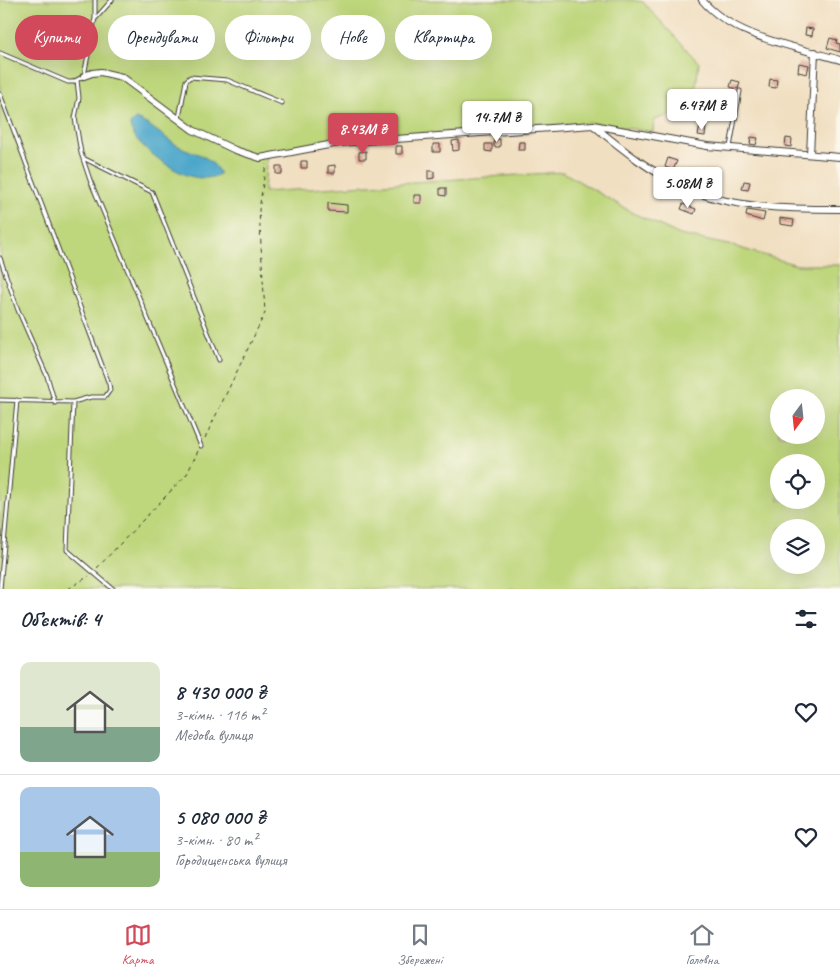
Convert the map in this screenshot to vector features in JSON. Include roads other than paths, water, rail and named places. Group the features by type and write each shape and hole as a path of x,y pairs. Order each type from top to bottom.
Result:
{"street":[{"path":"702,0 714,12 735,26 840,60"},
{"path":"810,154 815,52"},
{"path":"80,78 92,72 122,77 193,130 234,150 260,158 338,142 594,126 730,148 840,157"},
{"path":"594,126 623,150 666,178 708,196 766,206 840,208"}],"lane":[{"path":"95,0 95,15"},
{"path":"98,15 112,0"},
{"path":"0,53 68,82 80,78"},
{"path":"84,60 80,78 75,118 82,157 201,446"},
{"path":"178,119 186,81 190,77 228,80 282,103"},
{"path":"730,148 740,91"},
{"path":"0,94 109,384 108,395 105,397 91,397 73,402 0,400"},
{"path":"82,157 152,192 219,360"},
{"path":"0,258 18,310 47,376 55,403"},
{"path":"0,589 17,400"},
{"path":"73,402 67,550 113,589"}],"water":[{"path":"135,119 151,127 175,144 206,158 216,167 220,174 209,178 202,178 173,169 153,155 137,139 130,124"}]}
